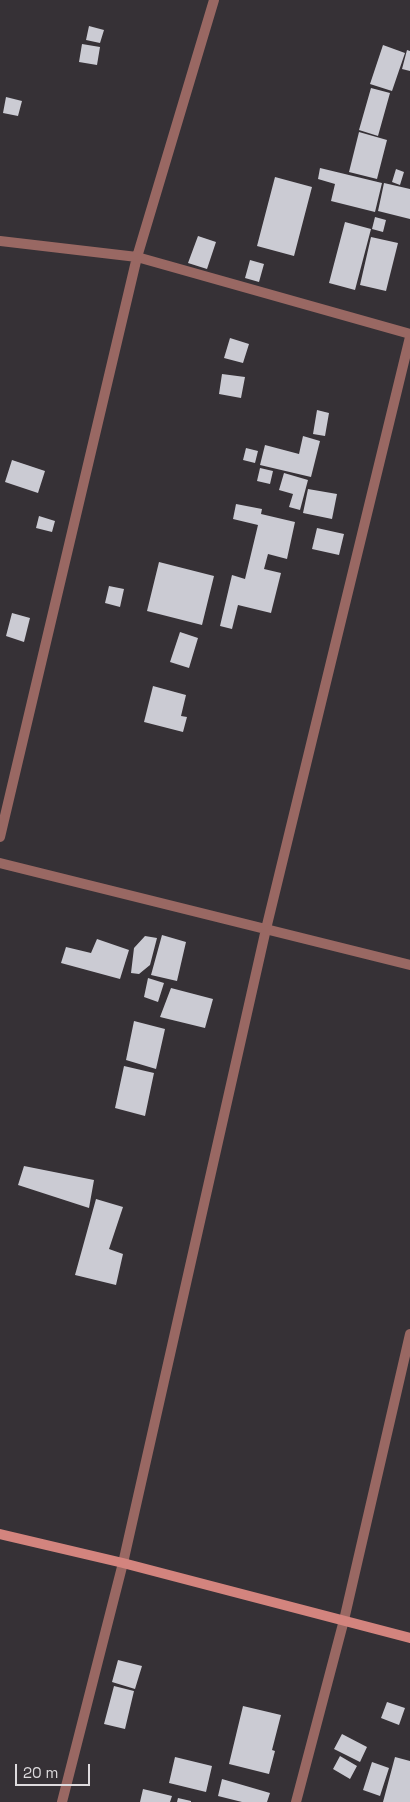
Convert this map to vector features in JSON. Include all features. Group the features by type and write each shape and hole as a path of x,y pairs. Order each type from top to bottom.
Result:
{"street":[{"path":"0,837 137,257 214,0"},
{"path":"0,241 137,257 410,336 266,929 123,1563 62,1802"},
{"path":"0,863 410,965"},
{"path":"296,1802 344,1620 410,1334"},
{"path":"0,1534 123,1563 410,1638"}],"building":[{"path":"89,26 104,30 100,43 86,40"},
{"path":"82,44 100,47 97,65 79,62"},
{"path":"383,45 405,53 392,91 370,84"},
{"path":"407,50 410,51 410,71 402,69"},
{"path":"371,88 390,93 378,136 359,130"},
{"path":"6,97 22,101 18,116 3,113"},
{"path":"359,132 387,140 377,179 349,172"},
{"path":"320,168 382,183 375,212 331,201 335,184 318,179"},
{"path":"396,169 404,172 400,185 392,182"},
{"path":"275,177 312,187 294,256 257,246"},
{"path":"384,183 410,189 410,219 378,211"},
{"path":"375,217 386,220 383,232 372,229"},
{"path":"345,222 371,229 355,290 329,283"},
{"path":"198,236 216,242 207,269 188,263"},
{"path":"371,237 398,243 386,291 360,285"},
{"path":"250,260 264,264 259,282 245,278"},
{"path":"230,338 249,344 243,363 224,358"},
{"path":"222,374 245,377 241,398 219,394"},
{"path":"317,410 329,413 325,436 313,434"},
{"path":"303,436 320,441 311,477 260,465 265,445 299,454"},
{"path":"246,448 258,451 255,463 243,460"},
{"path":"12,460 45,471 38,493 5,482"},
{"path":"260,468 273,471 270,484 257,481"},
{"path":"284,473 308,480 300,510 289,507 293,494 279,490"},
{"path":"308,489 337,494 332,519 303,513"},
{"path":"236,504 262,509 261,514 295,522 287,559 268,554 264,569 281,573 271,613 238,605 232,629 220,626 232,575 245,579 258,525 233,519"},
{"path":"39,516 55,521 52,532 36,528"},
{"path":"317,528 344,534 339,555 312,549"},
{"path":"159,562 214,576 202,625 147,611"},
{"path":"109,586 124,589 120,607 105,603"},
{"path":"12,613 30,618 24,642 6,636"},
{"path":"180,632 198,638 189,668 170,662"},
{"path":"153,686 186,695 181,716 187,717 183,732 144,722"},
{"path":"162,935 186,942 177,981 151,975"},
{"path":"145,936 157,938 150,965 139,974 131,973 134,948"},
{"path":"97,939 129,950 120,979 61,963 66,947 91,953"},
{"path":"148,978 164,983 158,1002 144,997"},
{"path":"171,988 213,999 205,1028 160,1017"},
{"path":"134,1021 165,1029 156,1069 126,1060"},
{"path":"124,1066 154,1073 145,1116 115,1108"},
{"path":"24,1166 94,1180 89,1208 18,1185"},
{"path":"96,1199 123,1207 109,1249 123,1254 116,1285 75,1275"},
{"path":"118,1660 142,1666 135,1689 112,1682"},
{"path":"114,1686 134,1691 125,1729 104,1724"},
{"path":"387,1702 405,1708 399,1725 381,1718"},
{"path":"243,1706 281,1715 272,1750 275,1751 269,1774 229,1764"},
{"path":"342,1734 367,1747 360,1762 334,1749"},
{"path":"340,1756 357,1766 350,1779 333,1769"},
{"path":"175,1757 212,1766 206,1792 169,1783"},
{"path":"395,1757 410,1761 410,1802 383,1802"},
{"path":"372,1762 389,1768 380,1796 363,1790"},
{"path":"222,1779 270,1793 267,1802 242,1802 218,1796"},
{"path":"143,1789 172,1796 170,1802 140,1802"},
{"path":"178,1798 191,1801 191,1802 177,1802"}]}
